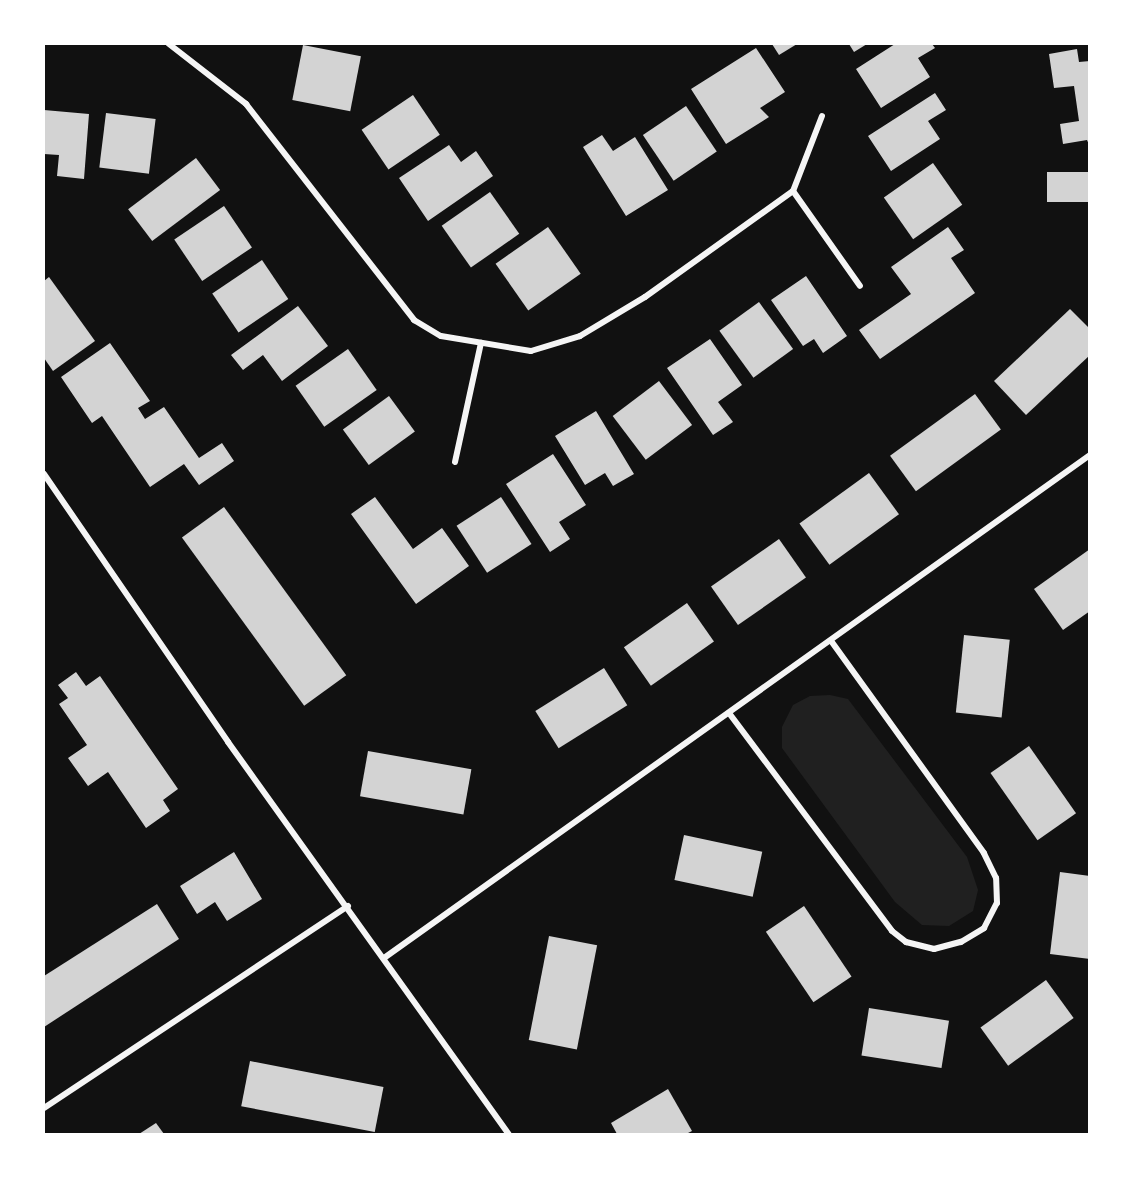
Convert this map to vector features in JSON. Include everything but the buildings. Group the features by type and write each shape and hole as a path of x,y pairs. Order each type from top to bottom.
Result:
{"street":[{"path":"170,44 246,104 414,320 441,336 531,351 580,336 645,297 793,190 822,116"},
{"path":"793,190 860,286"},
{"path":"455,462 481,343"},
{"path":"384,958 1089,455"},
{"path":"44,474 228,742 348,906 509,1134"},
{"path":"729,713 892,931 906,942 934,949 961,942 984,928 997,903 996,878 984,853 831,641"},
{"path":"44,1108 348,906"}],"shaded area":[{"path":"830,695 848,699 967,857 978,890 973,911 949,926 922,925 895,902 782,748 782,727 793,705 810,696"}]}
